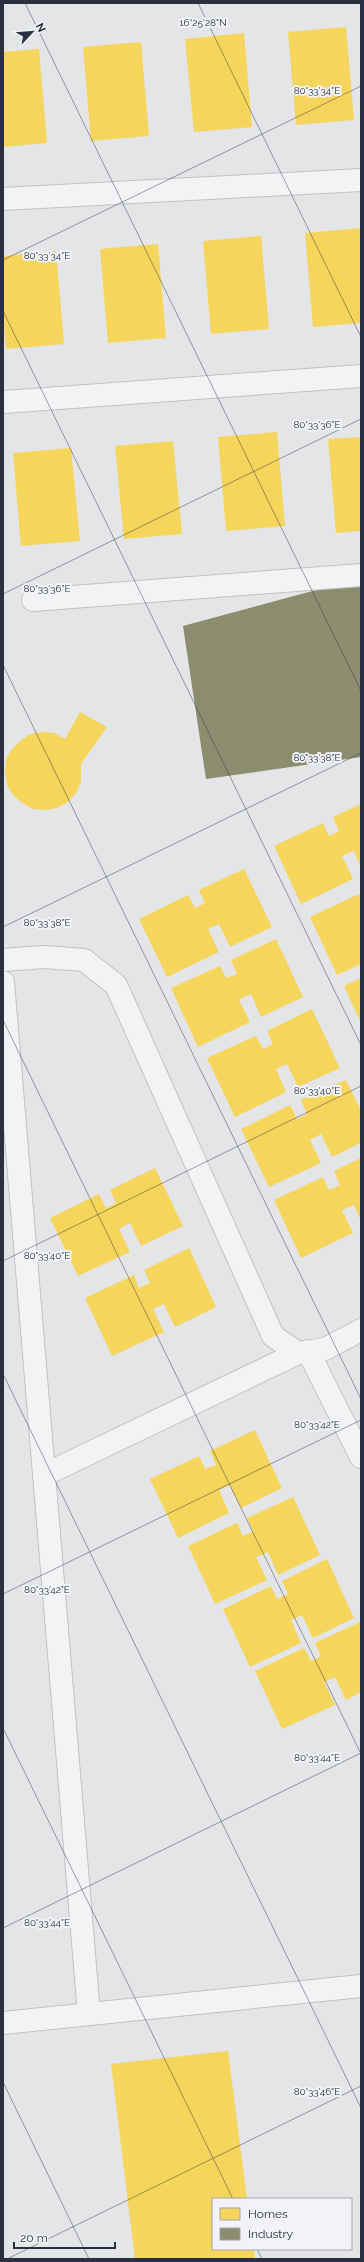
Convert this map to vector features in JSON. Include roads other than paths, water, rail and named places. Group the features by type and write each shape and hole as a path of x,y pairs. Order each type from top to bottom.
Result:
{"street":[{"path":"3,199 361,180"},
{"path":"4,402 361,376"},
{"path":"33,600 361,575"},
{"path":"3,960 44,957 84,960 116,984 273,1336 303,1352 361,1457"},
{"path":"3,982 89,2014"},
{"path":"44,1475 303,1352 325,1349 361,1330"},
{"path":"3,2023 361,1986"}]}
